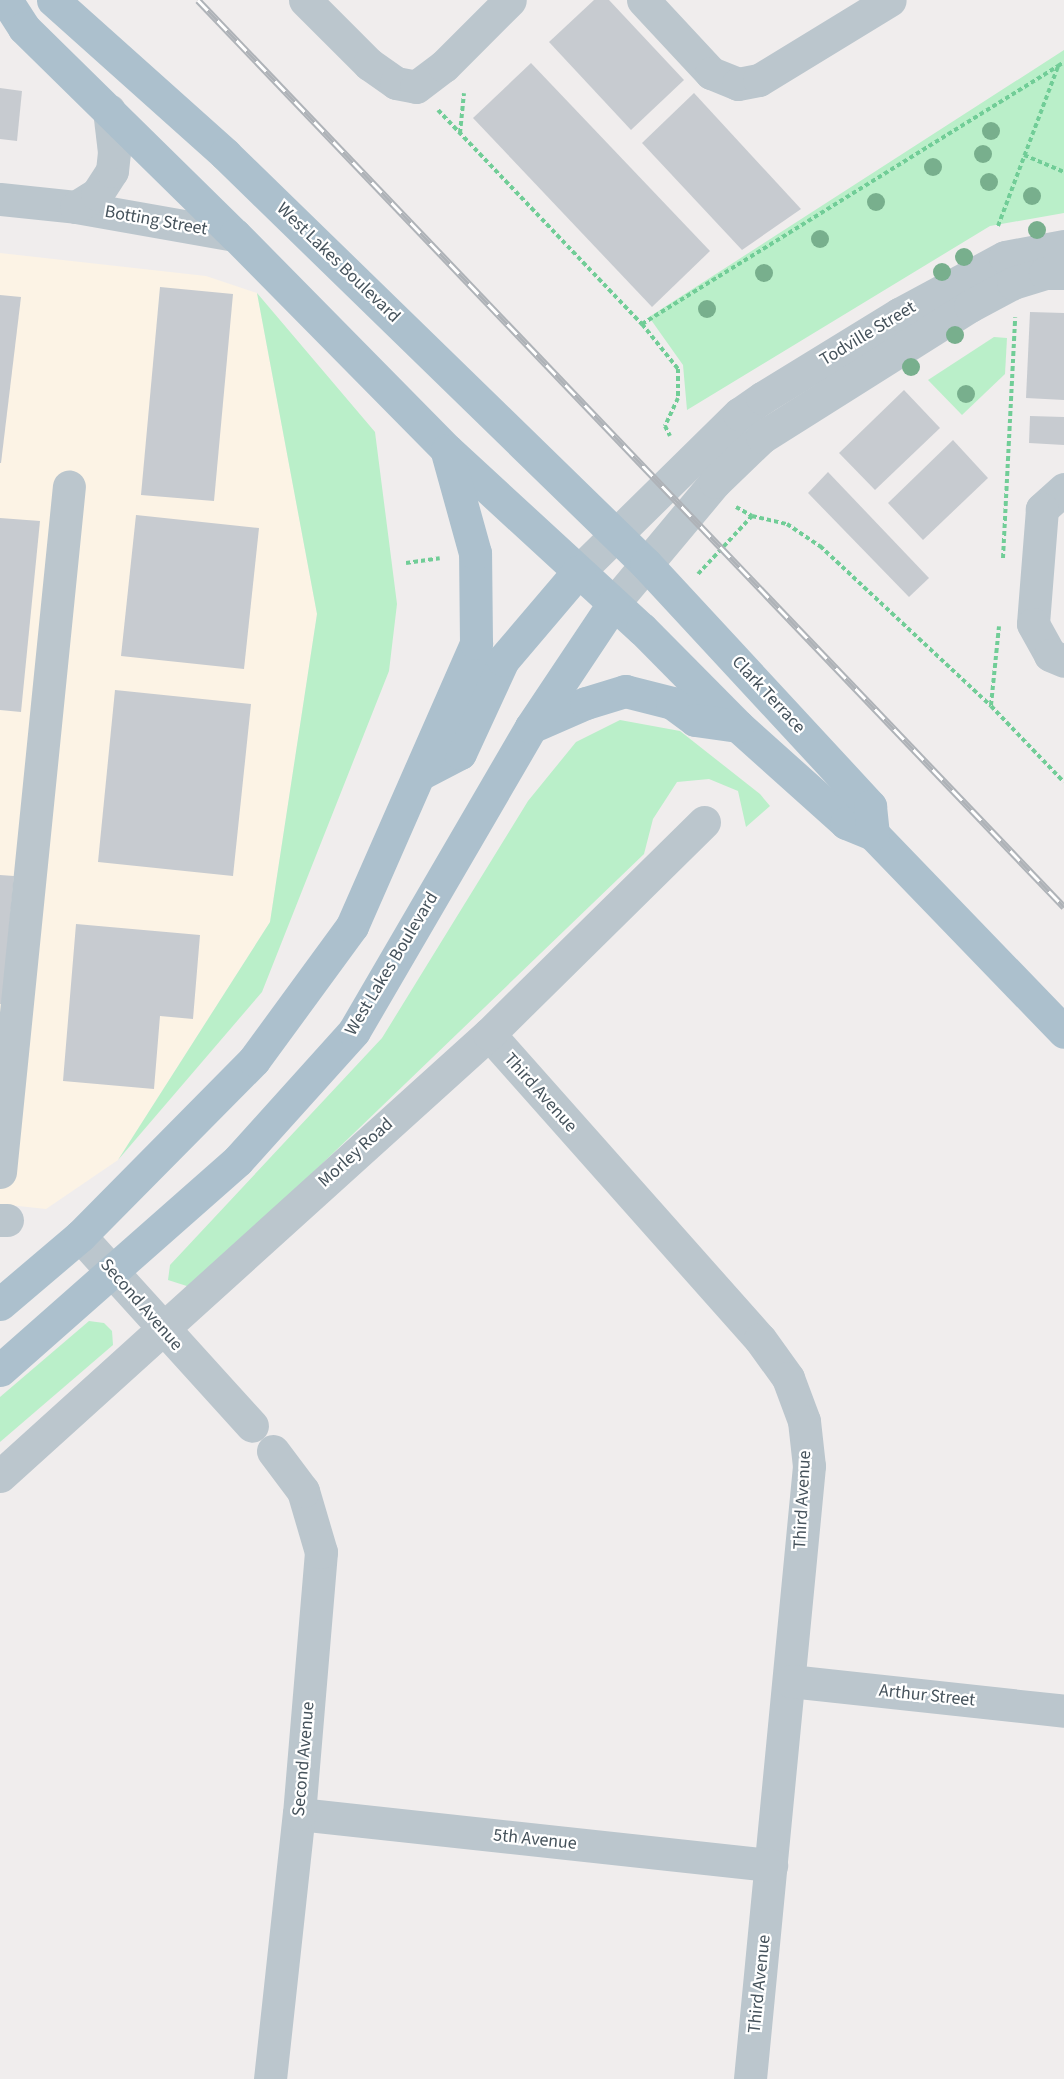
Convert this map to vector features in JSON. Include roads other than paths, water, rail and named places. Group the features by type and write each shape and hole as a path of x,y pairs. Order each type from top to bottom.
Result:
{"main road":[{"path":"6,0 24,28 235,235 447,450 614,604 738,726 846,823 873,834 1064,1032"},
{"name":"West Lakes Boulevard","path":"53,0 225,154 646,564"},
{"path":"0,1304 80,1236 254,1060 352,926 476,643 475,553 447,450"},
{"name":"Clark Terrace","path":"646,564 870,806 873,834"},
{"path":"420,774 460,753 503,660 578,572"},
{"name":"West Lakes Boulevard","path":"0,1370 238,1160 354,1031 531,727 614,604"},
{"path":"531,727 586,703 625,691 672,703 695,720 738,726"}],"street":[{"path":"305,0 369,64 396,83 416,87 444,66 510,0"},
{"path":"643,0 711,73 738,84 759,80 890,0"},
{"name":"Botting Street","path":"76,207 97,194 112,171 114,152 109,110"},
{"name":"Botting Street","path":"0,199 76,207 235,235"},
{"name":"Todville Street","path":"703,472 739,414 899,314 1005,257 1064,246"},
{"name":"Todville Street","path":"703,472 896,356 970,306 1013,283 1046,273 1064,273"},
{"path":"578,572 615,534 703,472"},
{"name":"West Lakes Boulevard","path":"614,604 646,564 703,472"},
{"path":"0,1172 69,486"},
{"path":"1064,489 1042,509 1033,624 1050,655 1064,661"},
{"name":"Morley Road","path":"0,1476 489,1035 704,822"},
{"name":"Third Avenue","path":"489,1035 760,1340 788,1378 804,1421 809,1466 750,2079"},
{"name":"Second Avenue","path":"80,1236 161,1330 252,1426"},
{"name":"Second Avenue","path":"270,2079 299,1814 321,1552 303,1491 273,1451"},
{"name":"Arthur Street","path":"790,1681 1064,1711"},
{"name":"5th Avenue","path":"299,1814 771,1864"}],"railway":[{"path":"198,0 1064,907"}]}
